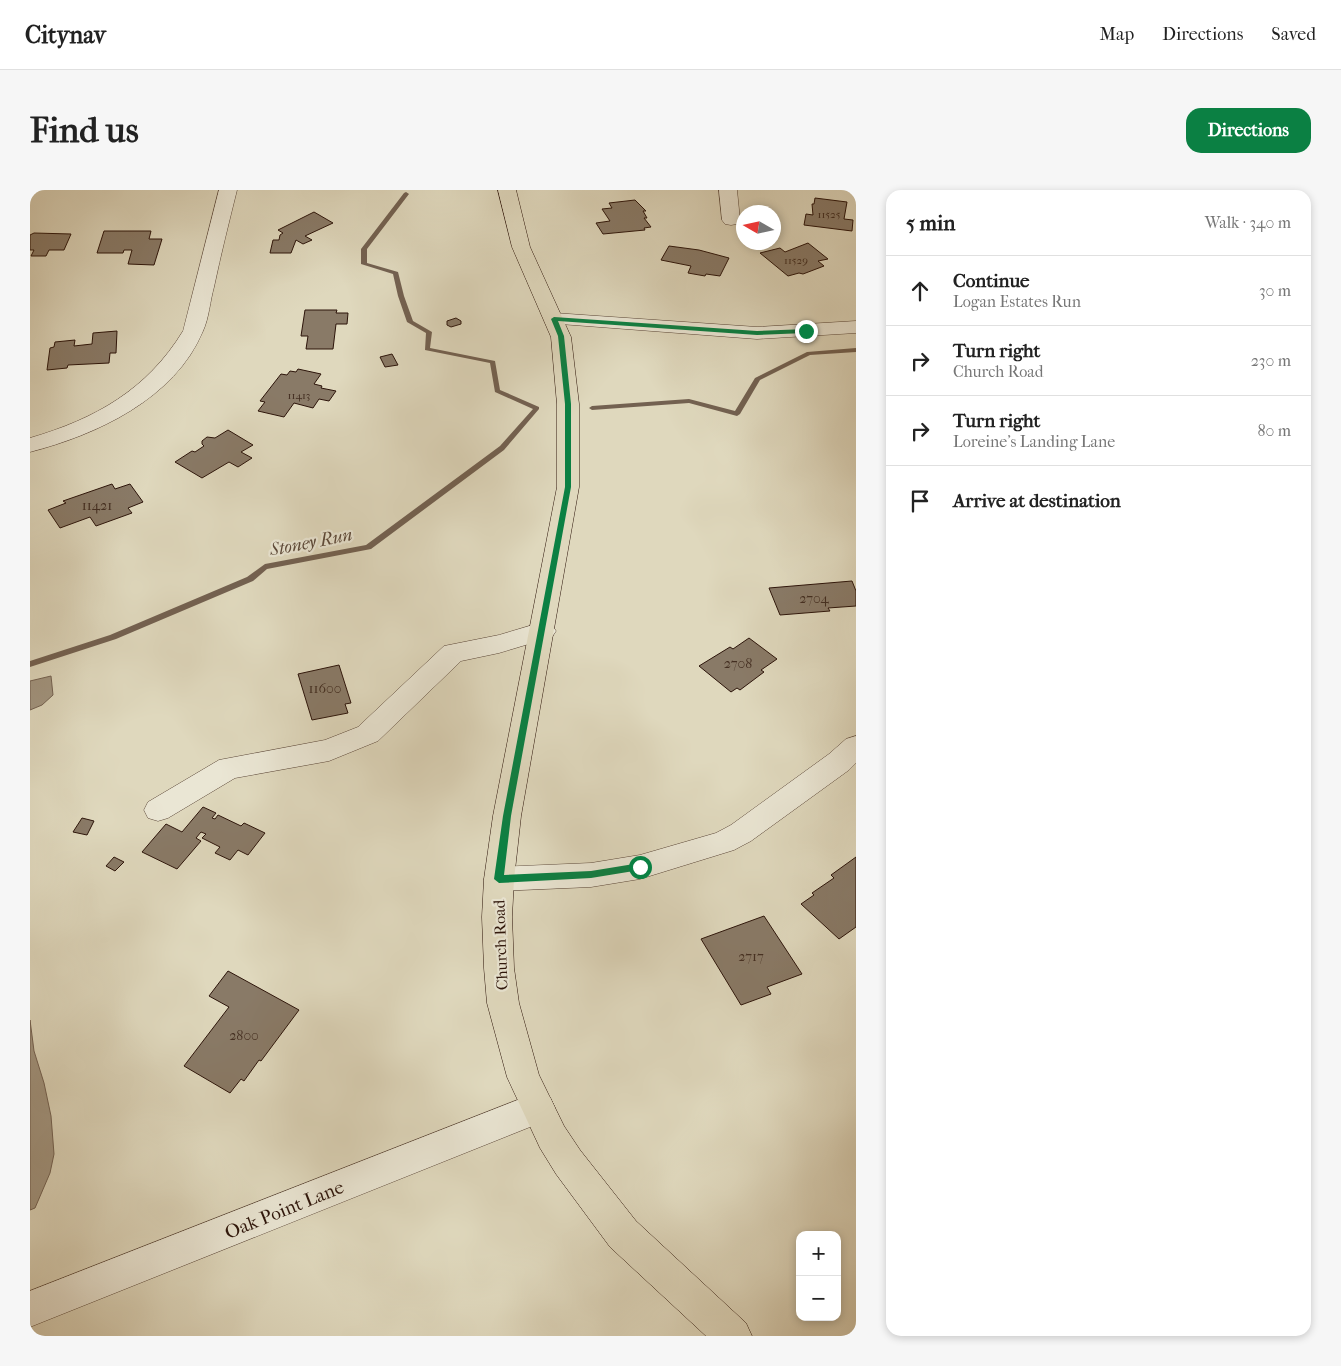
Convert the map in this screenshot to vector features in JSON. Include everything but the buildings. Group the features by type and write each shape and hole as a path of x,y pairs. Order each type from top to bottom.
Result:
{"main road":[{"name":"Church Road","path":"507,190 521,247 561,336 568,404 568,487 543,631 507,816 499,879 497,917 499,968 503,1003 523,1077 552,1137 568,1162 623,1234 733,1336"}],"street":[{"path":"30,445 53,439 104,417 144,391 172,366 184,350 193,331 228,190"},
{"path":"728,190 731,220"},
{"path":"554,319 757,333 856,327"},
{"path":"158,810 229,768 328,750 368,734 453,653 499,644 543,631"},
{"path":"499,879 591,874 640,867 724,842 741,833 840,762 856,746"},
{"name":"Oak Point Lane","path":"30,1309 538,1108"}],"shaded area":[{"path":"51,676 53,695 42,705 30,710 30,681"},
{"path":"30,1020 34,1051 44,1083 51,1116 54,1154 50,1173 35,1208 30,1210"}],"waterway":[{"name":"Stoney Run","path":"30,664 113,637 250,579 265,567 368,547 502,448 537,408 497,391 493,362 427,349 429,332 410,322 401,296 396,273 364,264 364,249 406,194"},
{"name":"Stoney Run","path":"592,408 689,401 737,414 757,379 809,353 856,350"}],"route":[{"path":"640,867 591,874 499,879 507,816 543,631 568,487 568,404 561,336 554,319 757,333 806,331"}]}
